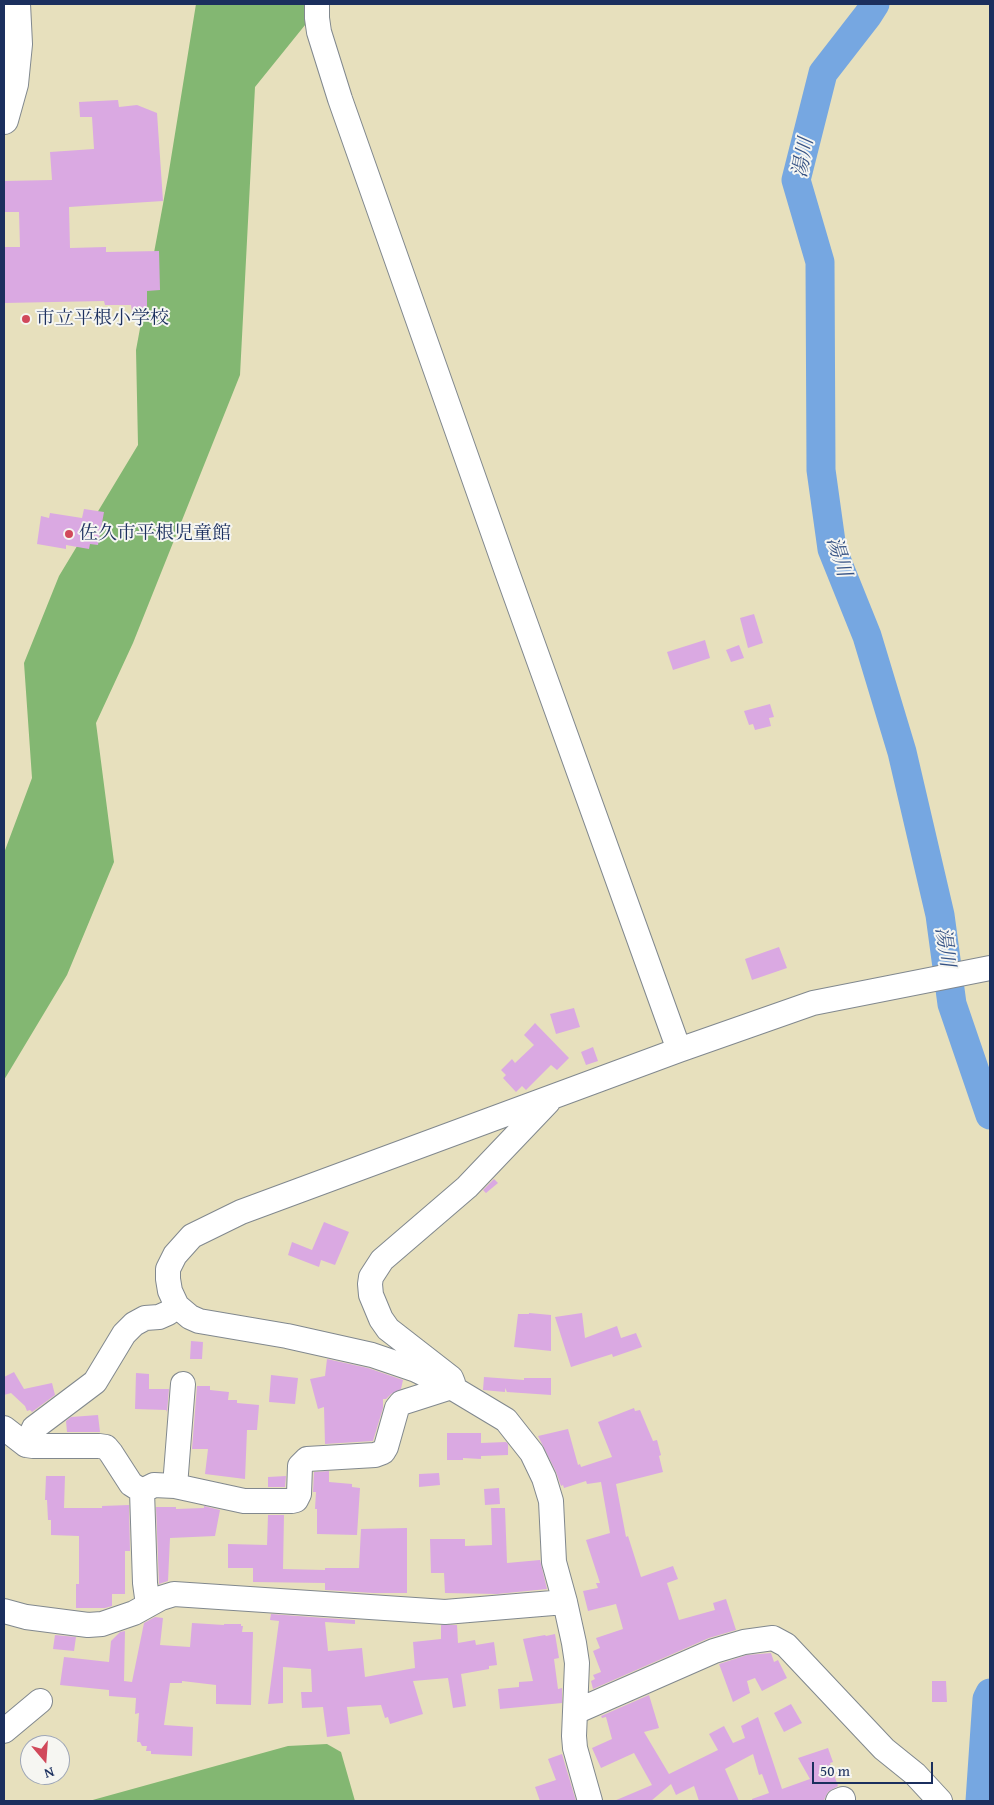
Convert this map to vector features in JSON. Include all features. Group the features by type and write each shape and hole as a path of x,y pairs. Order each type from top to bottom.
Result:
{"main road":[{"path":"4,120 14,84 18,44 14,7"}],"street":[{"path":"317,4 319,32 340,99 506,572 679,1050"},
{"path":"590,1801 575,1748 577,1663 565,1602 554,1562 551,1501 532,1453 506,1420 451,1387 416,1370 372,1355 287,1336 199,1321 182,1312 170,1291 168,1279 168,1269 174,1255 184,1244 202,1230 241,1212 679,1050 813,1003 990,968"},
{"path":"451,1387 453,1383 451,1378 388,1329 381,1319 371,1295 371,1277 382,1260 467,1187 553,1097"},
{"path":"26,1445 34,1428 95,1382 124,1334 134,1324 145,1318 168,1313 177,1306"},
{"path":"175,1486 183,1384"},
{"path":"142,1491 154,1485 175,1486 244,1501 292,1502 296,1500 299,1494 300,1466 307,1459 375,1455 383,1452 397,1408 401,1403 451,1387"},
{"path":"4,1428 26,1445 106,1447 131,1484 142,1491"},
{"path":"142,1491 145,1583 148,1605"},
{"path":"4,1611 26,1617 88,1625 102,1624 134,1613 161,1598 174,1594 445,1612 565,1602"},
{"path":"575,1712 714,1651 744,1642 773,1638 786,1644 884,1749 915,1774 940,1801"},
{"path":"4,1731 40,1701"}],"green space":[{"path":"196,4 322,4 255,87 240,375 133,643 96,723 114,862 67,975 4,1080 4,853 32,778 24,663 59,576 138,445 136,350 168,177"},
{"path":"327,1744 341,1752 355,1801 89,1801 288,1746"}],"building":[{"path":"118,100 119,107 137,105 157,113 163,201 69,207 70,248 106,247 106,252 159,251 160,290 147,291 147,312 132,312 131,305 105,305 104,301 4,303 4,247 20,247 19,212 4,212 4,181 52,180 50,152 94,149 92,117 80,117 79,102"},
{"name":"佐久市平根児童館","path":"84,509 104,512 98,545 90,544 89,549 66,545 66,549 37,544 41,516 49,518 50,513 82,518"},
{"path":"754,614 763,643 748,648 740,618"},
{"path":"705,640 710,658 673,670 667,652"},
{"path":"739,645 744,658 731,662 726,650"},
{"path":"770,704 774,717 769,718 771,726 755,730 753,724 749,725 744,711"},
{"path":"779,947 787,968 752,980 745,959"},
{"path":"574,1008 580,1027 556,1034 550,1014"},
{"path":"535,1023 569,1058 557,1070 551,1065 526,1090 522,1086 516,1092 503,1078 506,1075 501,1070 512,1059 515,1063 534,1045 524,1035"},
{"path":"593,1047 598,1061 586,1065 581,1052"},
{"path":"494,1179 498,1183 486,1193 483,1190"},
{"path":"324,1222 349,1232 335,1265 321,1260 319,1267 288,1255 292,1242 312,1250"},
{"path":"582,1313 585,1338 617,1326 621,1338 636,1333 642,1347 613,1357 612,1354 571,1367 555,1317"},
{"path":"518,1314 551,1315 551,1351 514,1347"},
{"path":"191,1341 203,1342 202,1359 190,1359"},
{"path":"327,1359 368,1368 403,1380 401,1389 383,1399 383,1408 373,1441 325,1444 324,1407 318,1409 310,1379 325,1376"},
{"path":"14,1372 24,1389 52,1383 55,1395 32,1412 30,1410 27,1411 25,1406 11,1393 4,1395 4,1377"},
{"path":"136,1373 149,1374 149,1389 169,1389 167,1412 166,1410 135,1409"},
{"path":"271,1375 298,1378 295,1404 269,1402"},
{"path":"484,1377 524,1380 524,1378 551,1378 551,1395 507,1392 505,1388 505,1392 483,1390"},
{"path":"197,1386 210,1386 210,1390 229,1392 228,1400 237,1400 237,1403 259,1405 257,1430 247,1430 245,1479 205,1474 208,1449 192,1449"},
{"path":"634,1408 635,1411 640,1410 653,1441 657,1440 663,1472 616,1484 626,1537 628,1536 641,1577 673,1566 678,1579 667,1583 679,1620 715,1610 713,1603 726,1599 736,1630 709,1638 593,1689 591,1681 595,1679 593,1675 601,1672 593,1651 600,1648 596,1638 623,1629 616,1604 588,1611 583,1591 598,1588 596,1583 600,1583 586,1540 610,1533 601,1482 587,1484 586,1481 564,1488 563,1485 561,1486 538,1436 568,1429 578,1465 580,1464 581,1467 612,1457 598,1422"},
{"path":"98,1415 100,1432 67,1432 66,1421 71,1417"},
{"path":"447,1433 481,1433 481,1443 506,1442 508,1444 508,1455 481,1456 481,1459 463,1458 463,1460 447,1460"},
{"path":"329,1471 329,1482 352,1484 352,1487 360,1488 357,1535 317,1534 316,1492 313,1492 314,1472"},
{"path":"439,1473 440,1485 419,1487 419,1474"},
{"path":"46,1476 65,1476 64,1508 102,1508 102,1506 129,1505 130,1551 125,1551 125,1594 112,1594 112,1606 105,1608 76,1608 76,1584 79,1584 79,1536 51,1535 51,1520 48,1520 47,1500 45,1500"},
{"path":"286,1476 285,1487 268,1487 268,1477"},
{"path":"499,1488 500,1504 485,1505 484,1489"},
{"path":"204,1506 220,1510 215,1536 170,1538 168,1581 159,1584 156,1507 176,1507 176,1509 204,1508"},
{"path":"491,1508 505,1508 507,1563 540,1560 547,1589 497,1594 445,1593 444,1573 431,1573 430,1539 465,1539 465,1546 492,1545"},
{"path":"268,1515 284,1515 283,1569 325,1570 325,1568 359,1568 361,1529 407,1528 407,1593 325,1590 325,1583 253,1582 253,1568 228,1568 228,1544 267,1545"},
{"path":"271,1614 355,1620 355,1624 325,1622 328,1651 362,1648 365,1677 415,1668 413,1642 441,1639 441,1625 457,1625 458,1643 475,1640 476,1645 494,1642 497,1665 489,1666 489,1669 461,1674 466,1706 453,1708 448,1678 413,1681 423,1714 390,1724 388,1717 385,1718 381,1705 347,1707 350,1734 327,1737 323,1707 302,1708 301,1692 312,1692 311,1669 283,1667 283,1703 268,1704 279,1621 270,1620"},
{"path":"155,1617 163,1618 160,1645 190,1647 192,1623 241,1624 243,1626 242,1632 253,1632 251,1705 216,1704 216,1685 182,1681 182,1683 170,1683 164,1725 193,1727 192,1756 151,1754 151,1751 146,1751 147,1746 142,1746 140,1742 137,1742 139,1713 135,1714 136,1698 109,1696 109,1690 60,1685 64,1657 109,1662 111,1641 120,1632 125,1631 124,1681 132,1682 144,1623"},
{"path":"555,1634 559,1658 554,1659 558,1689 562,1688 562,1703 500,1709 498,1689 519,1687 519,1682 533,1681 523,1639"},
{"path":"55,1635 76,1637 74,1651 53,1649"},
{"path":"771,1653 774,1662 778,1660 787,1678 762,1691 755,1678 747,1681 750,1693 733,1702 719,1664 747,1655"},
{"path":"932,1681 946,1681 947,1702 932,1702"},
{"path":"649,1695 659,1728 644,1732 669,1774 718,1750 709,1734 724,1726 733,1743 745,1738 741,1726 758,1717 782,1789 810,1779 798,1758 828,1748 833,1762 830,1763 838,1786 828,1792 824,1800 820,1801 752,1801 752,1799 769,1793 762,1774 759,1775 753,1754 725,1769 739,1801 699,1801 694,1786 676,1795 671,1784 651,1801 614,1801 652,1785 634,1753 601,1768 592,1748 612,1739 606,1717 602,1718 601,1716"},
{"path":"791,1704 802,1723 784,1732 774,1713"},
{"path":"562,1754 576,1801 540,1801 535,1787 556,1780 548,1759"}],"waterway":[{"name":"湯川","path":"875,4 823,73 796,180 820,262 821,470 832,549 867,636 902,752 940,915 952,1004 990,1115"},
{"name":"湯川","path":"980,1801 987,1699 990,1693"}],"place":[{"name":"市立平根小学校","path":"26,319"},
{"name":"佐久市平根児童館","path":"69,534"}]}
